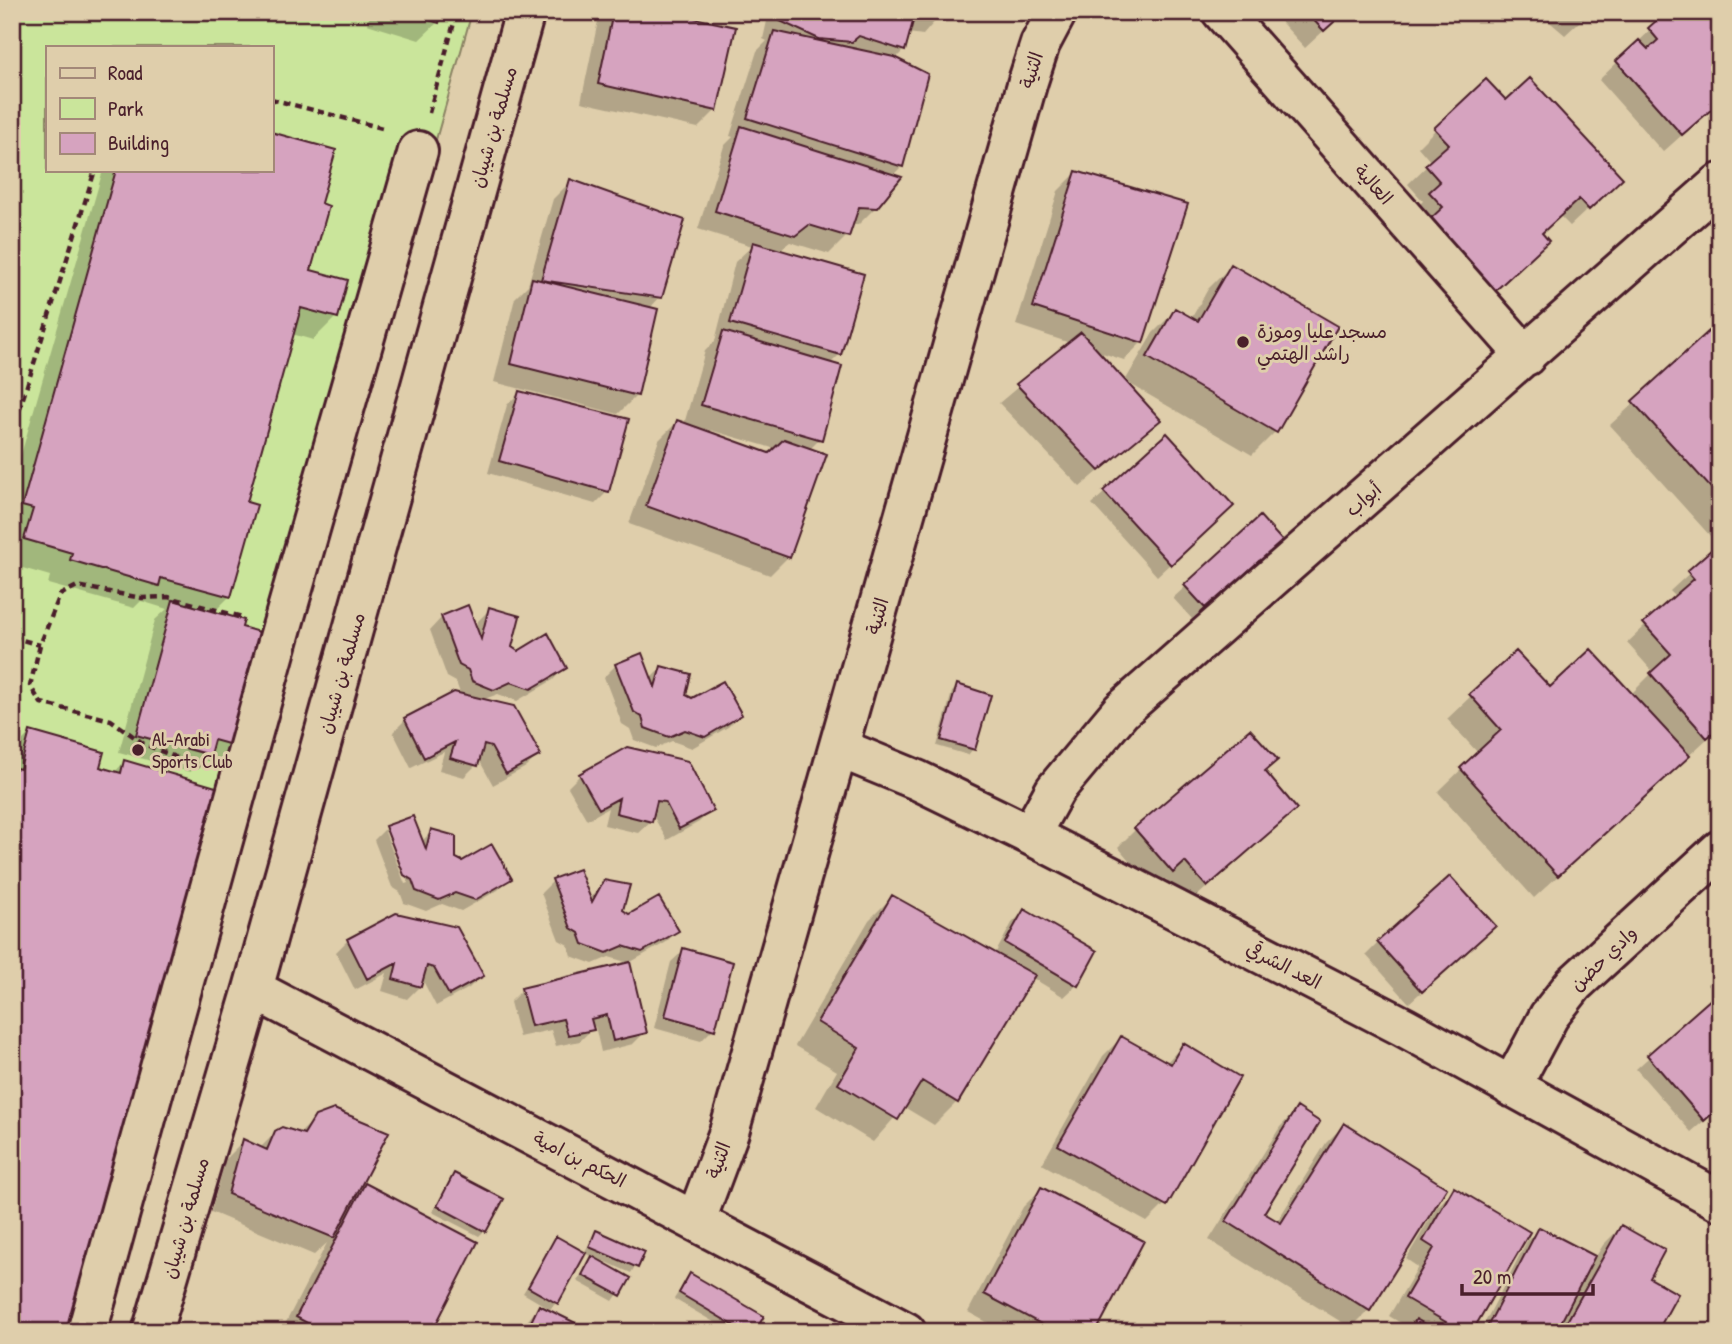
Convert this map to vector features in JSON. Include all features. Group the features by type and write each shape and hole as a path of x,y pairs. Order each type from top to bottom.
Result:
{"street":[{"name":"مسلمة بن شيبان","path":"152,1332 253,989 525,12"},
{"name":"الثنية","path":"696,1220 729,1132 1028,80 1040,44 1057,12"},
{"name":"العالية","path":"1222,12 1526,356"},
{"path":"87,1332 282,627 418,151"},
{"name":"أبواب","path":"1030,835 1055,790 1121,711 1720,183"},
{"name":"العد الشرقي","path":"839,748 917,780 1030,835 1404,1027 1511,1087 1717,1195"},
{"name":"وادي حضن","path":"1511,1087 1549,1016 1574,984 1720,850"},
{"name":"الحكم بن امية","path":"253,989 906,1332"}],"path":[{"path":"418,151 457,12"},
{"path":"273,100 382,128"},
{"path":"12,433 94,172"},
{"path":"240,778 201,768 151,748 111,720 41,703 30,686 40,645 60,595 77,586 142,598 168,597 282,627"},
{"path":"12,637 40,645"}],"green space":[{"name":"Al-Arabi Sports Club","path":"12,12 472,12 100,1332 12,1332"}],"building":[{"path":"404,12 442,12 439,23"},
{"path":"613,12 666,12 736,27 717,111 598,84"},
{"path":"782,12 944,12 942,18 915,14 905,51 859,36 852,42 819,39 780,21"},
{"path":"1306,12 1345,12 1324,31"},
{"path":"1666,12 1720,12 1720,102 1682,135 1616,61 1639,40 1648,49 1658,40 1648,28"},
{"path":"774,31 894,57 928,74 903,167 747,118"},
{"path":"1530,78 1623,178 1589,210 1579,199 1542,233 1549,241 1494,292 1428,221 1443,207 1429,192 1440,182 1425,165 1449,144 1434,128 1486,79 1506,100"},
{"path":"741,126 902,177 877,208 859,207 849,237 809,225 795,236 715,211"},
{"path":"273,133 336,150 321,203 329,206 311,270 348,280 338,318 301,308 247,502 257,505 231,597 161,578 159,586 70,560 72,553 24,539 33,509 22,506 115,172 273,172"},
{"path":"1076,171 1188,204 1143,343 1033,307"},
{"path":"570,179 685,220 662,298 541,280"},
{"path":"753,242 864,274 841,355 730,323"},
{"name":"مسجد عليا وموزة راشد الهتمي","path":"1231,264 1338,326 1277,433 1147,357 1175,308 1198,321"},
{"path":"532,278 658,309 638,396 511,364"},
{"path":"1720,321 1720,498 1632,401"},
{"path":"723,331 842,366 822,440 701,405"},
{"path":"1081,332 1161,420 1099,471 1016,384"},
{"path":"519,391 629,419 609,492 499,461"},
{"path":"677,420 769,453 784,439 827,454 790,558 646,506"},
{"path":"1167,433 1234,506 1171,565 1103,491"},
{"path":"1260,516 1295,555 1272,576 1259,561 1242,577 1255,591 1228,615 1214,600 1205,608 1184,585"},
{"path":"1720,542 1720,727 1707,738 1650,673 1671,654 1643,623 1694,579 1687,571"},
{"path":"173,600 244,620 242,627 269,635 239,747 214,740 210,755 136,735"},
{"path":"468,605 481,639 489,607 520,616 512,647 518,651 548,633 567,668 531,689 511,682 494,690 472,681 468,670 459,665 441,616"},
{"path":"1591,649 1690,756 1558,876 1460,768 1501,730 1469,694 1516,651 1550,687"},
{"path":"642,653 655,687 661,666 691,674 686,695 692,698 723,681 742,715 705,737 685,730 669,737 645,728 642,717 634,712 615,664"},
{"path":"957,684 991,695 975,750 941,740"},
{"path":"454,692 514,706 541,755 506,774 491,747 484,745 478,766 450,758 455,742 424,758 404,718"},
{"path":"1250,729 1278,760 1265,771 1297,809 1207,887 1185,862 1173,873 1134,828"},
{"path":"30,731 104,752 100,767 121,773 124,760 226,790 76,1332 12,1332 12,767 20,769"},
{"path":"627,747 688,761 714,811 679,829 665,802 657,801 652,822 616,813 619,798 599,809 579,774"},
{"path":"413,816 426,849 431,829 456,836 456,858 462,861 492,844 512,879 475,900 455,893 439,900 416,891 412,880 404,875 385,826"},
{"path":"579,869 592,902 604,880 630,885 623,910 629,914 659,897 679,931 642,952 623,946 607,953 583,944 579,933 571,928 552,879"},
{"path":"1450,876 1496,926 1422,992 1377,942"},
{"path":"892,895 1035,975 958,1103 922,1081 898,1120 838,1084 859,1048 817,1022"},
{"path":"1024,909 1097,951 1078,986 1005,943"},
{"path":"396,913 457,927 484,976 449,995 434,968 427,966 421,987 393,979 397,963 367,979 347,939"},
{"path":"683,948 733,962 715,1030 665,1016"},
{"path":"630,962 647,1033 613,1041 607,1015 591,1019 594,1030 568,1035 563,1019 531,1026 521,988"},
{"path":"1720,991 1720,1107 1704,1121 1647,1055"},
{"path":"1121,1036 1171,1064 1183,1043 1240,1077 1167,1206 1058,1145"},
{"path":"1297,1107 1320,1122 1264,1213 1281,1223 1344,1123 1447,1188 1370,1311 1226,1221"},
{"path":"334,1109 389,1132 334,1238 228,1194 243,1139 267,1150 275,1131 282,1127 304,1134 315,1116"},
{"path":"454,1173 504,1199 486,1232 437,1206"},
{"path":"365,1183 478,1242 432,1332 324,1332 296,1317"},
{"path":"1041,1187 1144,1241 1096,1332 1056,1332 984,1294"},
{"path":"1454,1187 1530,1232 1472,1332 1463,1332 1405,1298 1434,1248 1423,1241"},
{"path":"1621,1225 1665,1250 1650,1278 1678,1294 1657,1332 1561,1332"},
{"path":"1539,1227 1595,1256 1556,1332 1485,1331"},
{"path":"596,1230 645,1252 638,1268 589,1247"},
{"path":"556,1236 586,1253 558,1304 528,1287"},
{"path":"592,1256 631,1278 621,1296 582,1275"},
{"path":"690,1273 764,1316 755,1332 745,1332 679,1293"},
{"path":"539,1305 594,1332 526,1332"},
{"path":"1416,1319 1439,1332 1409,1332"}],"place":[{"name":"مسجد عليا وموزة راشد الهتمي","path":"1243,342"},
{"name":"Al-Arabi Sports Club","path":"138,750"}]}
